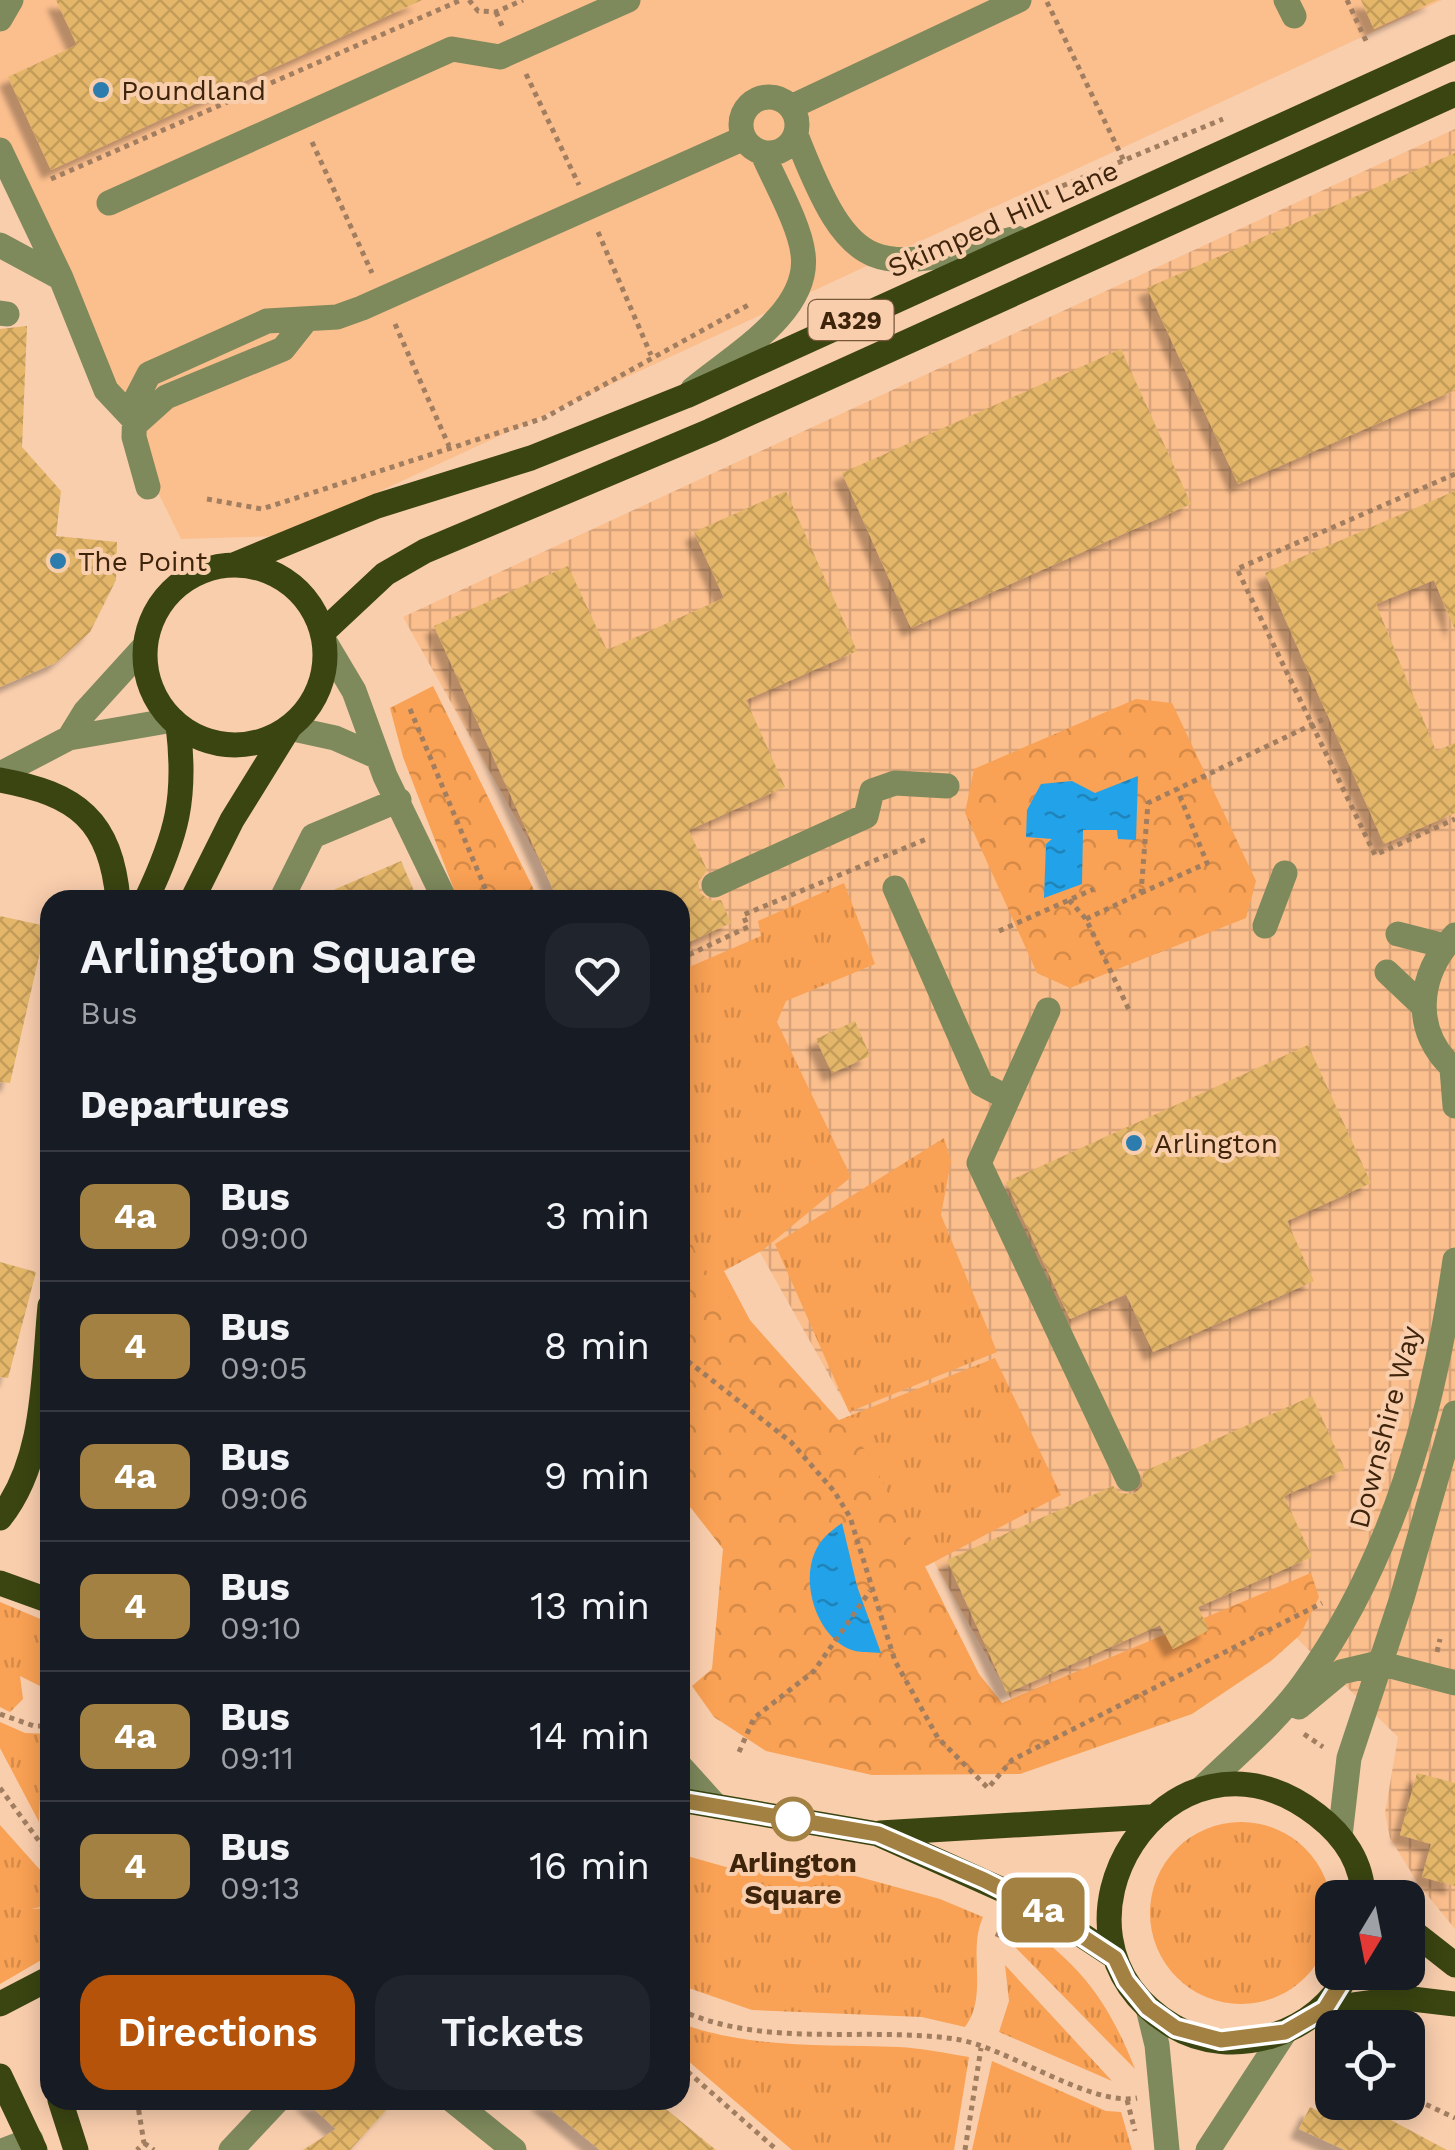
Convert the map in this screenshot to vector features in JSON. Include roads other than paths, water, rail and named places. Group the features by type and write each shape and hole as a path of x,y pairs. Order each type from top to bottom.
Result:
{"main road":[{"name":"Skimped Hill Lane","path":"236,564 377,506 531,458 686,396 1455,47"},
{"name":"A329","path":"324,638 385,574 425,551 710,431 1455,94"},
{"path":"197,890 232,820 289,728 317,696 324,677 324,638 315,612 294,586 265,569 236,564 200,572 170,592 151,621 145,646 149,683 176,723 215,743 231,745 250,745 289,728"},
{"path":"151,890 176,834 181,811 176,723"},
{"path":"0,777 67,800 88,816 112,857 117,890"},
{"path":"0,1518 34,1447 40,1394"},
{"path":"0,1582 40,1596"},
{"path":"690,1802 878,1834 1149,1818 1203,1788 1271,1789 1295,1798 1340,1836 1363,1880"},
{"path":"1149,1818 1119,1862 1108,1910 1115,1958 1126,1981 1148,2008 1176,2028 1221,2040 1285,2032 1325,2009 1404,1998 1455,2004"},
{"path":"878,1834 1036,1906 1115,1958"},
{"path":"1425,1941 1455,1965"},
{"path":"0,2004 40,1983"},
{"path":"1325,2009 1337,1990"},
{"path":"0,2076 33,2145"},
{"path":"33,2145 52,2110"},
{"path":"61,2110 76,2150"}],"street":[{"path":"0,19 11,0"},
{"path":"109,203 452,49 500,57 628,0"},
{"path":"791,106 1019,0"},
{"path":"686,396 782,314 802,275 804,252 740,122 753,101 777,97 791,106 797,120 796,135 838,228 886,260 928,260 1061,227"},
{"path":"148,487 134,451 137,422 166,398 284,350 306,320 337,317 384,300 753,145 786,148 796,135"},
{"path":"0,150 61,278 106,390 137,422"},
{"path":"0,245 61,278"},
{"path":"324,638 354,691 378,757 440,890"},
{"path":"69,738 85,712 145,646"},
{"path":"0,777 69,738 176,723"},
{"path":"289,728 335,738 378,757"},
{"path":"714,885 866,816 872,791 895,782 947,786"},
{"path":"286,890 313,836 399,800"},
{"path":"1265,926 1285,873"},
{"path":"895,888 981,1084 1008,1098"},
{"path":"1398,934 1450,941 1424,982 1424,1007 1433,1045 1453,1070 1455,1106"},
{"path":"1386,972 1424,1007"},
{"path":"1048,1010 979,1163 1128,1479"},
{"name":"Downshire Way","path":"1203,1788 1304,1684 1377,1562 1402,1488 1448,1305 1455,1260"},
{"path":"1340,1836 1349,1758 1455,1413"},
{"path":"1203,1788 1341,1672 1379,1663 1455,1684"},
{"path":"690,1777 716,1806"},
{"path":"1148,2008 1157,2045 1168,2150"},
{"path":"1208,2150 1285,2032"},
{"path":"231,2150 269,2110"},
{"path":"464,2110 514,2150"},
{"path":"6,2150 33,2145"}],"water":[{"path":"1138,776 1136,840 1118,839 1117,830 1083,830 1082,884 1044,898 1046,844 1052,839 1026,837 1027,810 1041,784 1072,781 1095,793"},
{"path":"842,1523 857,1586 881,1653 853,1650 837,1642 814,1606 810,1578 815,1552 823,1539"}],"place":[{"name":"Poundland","path":"101,90"},
{"name":"The Point","path":"58,561"},
{"name":"Arlington","path":"1134,1143"},
{"name":"Arlington Square","path":"793,1819"}]}
